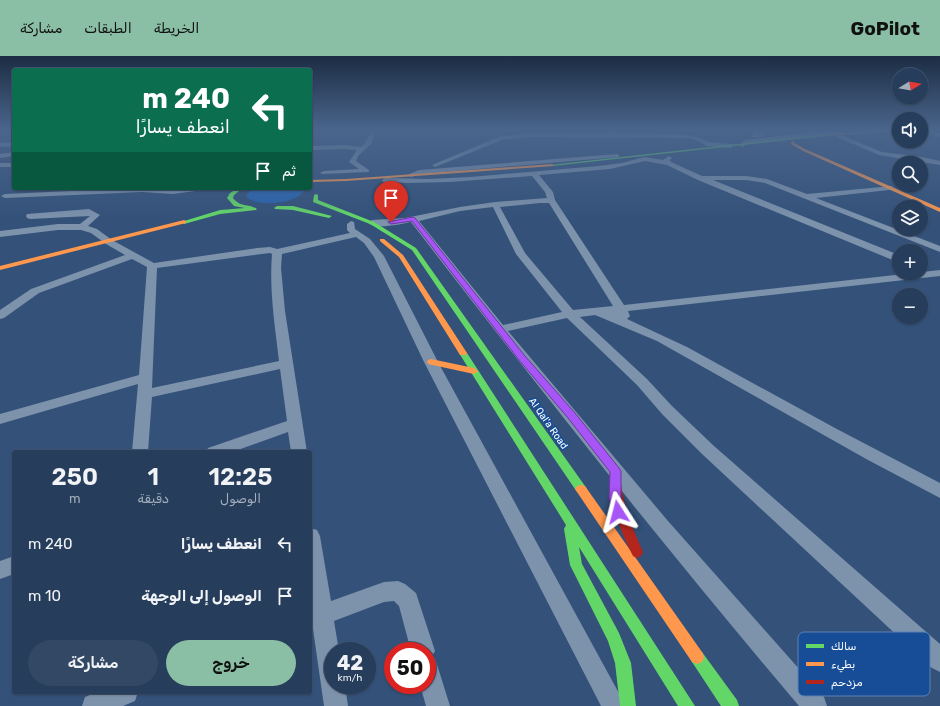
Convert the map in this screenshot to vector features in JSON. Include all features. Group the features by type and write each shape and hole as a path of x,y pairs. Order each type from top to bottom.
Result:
{"main road":[{"path":"312,182 395,176 415,173 625,159"},
{"path":"276,208 296,205 318,193 348,183 562,167 632,159"},
{"path":"661,159 674,159"},
{"path":"825,159 940,210"},
{"path":"312,183 318,187 318,193"},
{"name":"Al Qal'a Road","path":"318,193 315,201 372,223 414,249 432,272 731,706"},
{"path":"230,194 232,202 236,205 254,209"},
{"path":"197,218 222,206 230,194"},
{"path":"0,268 109,242 227,211 276,208 293,208 312,211 378,237 401,256 687,706"},
{"path":"431,362 474,371"},
{"path":"615,471 615,498 618,512 630,541 680,631"},
{"path":"569,521 576,565 614,638 623,663 628,706"}],"street":[{"path":"353,159 352,162 367,171"},
{"path":"415,173 449,159"},
{"path":"386,180 412,182 533,173 628,165 641,159"},
{"path":"927,159 940,163"},
{"path":"670,160 702,178 892,256"},
{"path":"0,166 12,165"},
{"path":"359,179 367,171"},
{"path":"324,173 367,171 395,176"},
{"path":"533,173 549,192 551,200 620,308 626,322"},
{"path":"702,178 757,179 767,181 940,249"},
{"path":"804,196 889,188"},
{"path":"3,197 13,190"},
{"path":"3,197 60,193 104,193 142,190 173,192 188,190"},
{"path":"4,233 60,193"},
{"path":"372,223 382,224 458,209 495,204 551,200"},
{"path":"495,204 521,254 570,314 642,382 667,410 708,450 909,632"},
{"path":"24,220 89,212 96,216 82,227"},
{"path":"413,219 615,471 798,686"},
{"path":"4,233 58,227 82,227 94,230 109,242 152,266 257,251 270,250 277,252 355,229 379,256 431,362 614,706"},
{"path":"277,252 276,268 279,304 298,450"},
{"path":"0,315 35,291 134,255"},
{"path":"140,450 145,394 152,266"},
{"path":"928,270 938,274"},
{"path":"500,329 570,314 938,274"},
{"path":"596,311 626,322 722,371 842,439 940,492"},
{"path":"145,394 287,364"},
{"path":"0,419 145,378"},
{"path":"220,450 295,424"},
{"path":"0,570 12,566"},
{"path":"312,568 315,617 336,706"},
{"path":"315,617 384,592 398,591 408,600 420,642"},
{"path":"930,651 940,660"},
{"path":"94,706 121,694"},
{"path":"435,694 438,706"},
{"path":"806,696 815,706"}],"shaded area":[{"path":"304,190 294,199 276,203 251,200 246,196 250,191"}],"traffic: fast":[{"path":"552,165 604,159"},
{"path":"238,190 232,194 230,198 236,205 252,208"},
{"path":"316,195 315,201 372,223 414,249 581,489"},
{"path":"277,208 293,208 329,216"},
{"path":"184,222 220,212 254,209"},
{"path":"463,353 687,706"},
{"path":"570,529 576,565 614,638 623,663 628,706"},
{"path":"697,657 731,706"}],"traffic: slow":[{"path":"825,159 940,210"},
{"path":"312,181 346,180 552,165"},
{"path":"0,268 184,222"},
{"path":"382,240 401,256 463,353"},
{"path":"431,362 474,371"},
{"path":"581,489 697,657"}],"traffic: jam":[{"path":"615,471 616,493 620,513 637,552"}],"route":[{"path":"391,222 413,219 464,282 522,358 571,415 615,471 615,498 618,512"}]}
